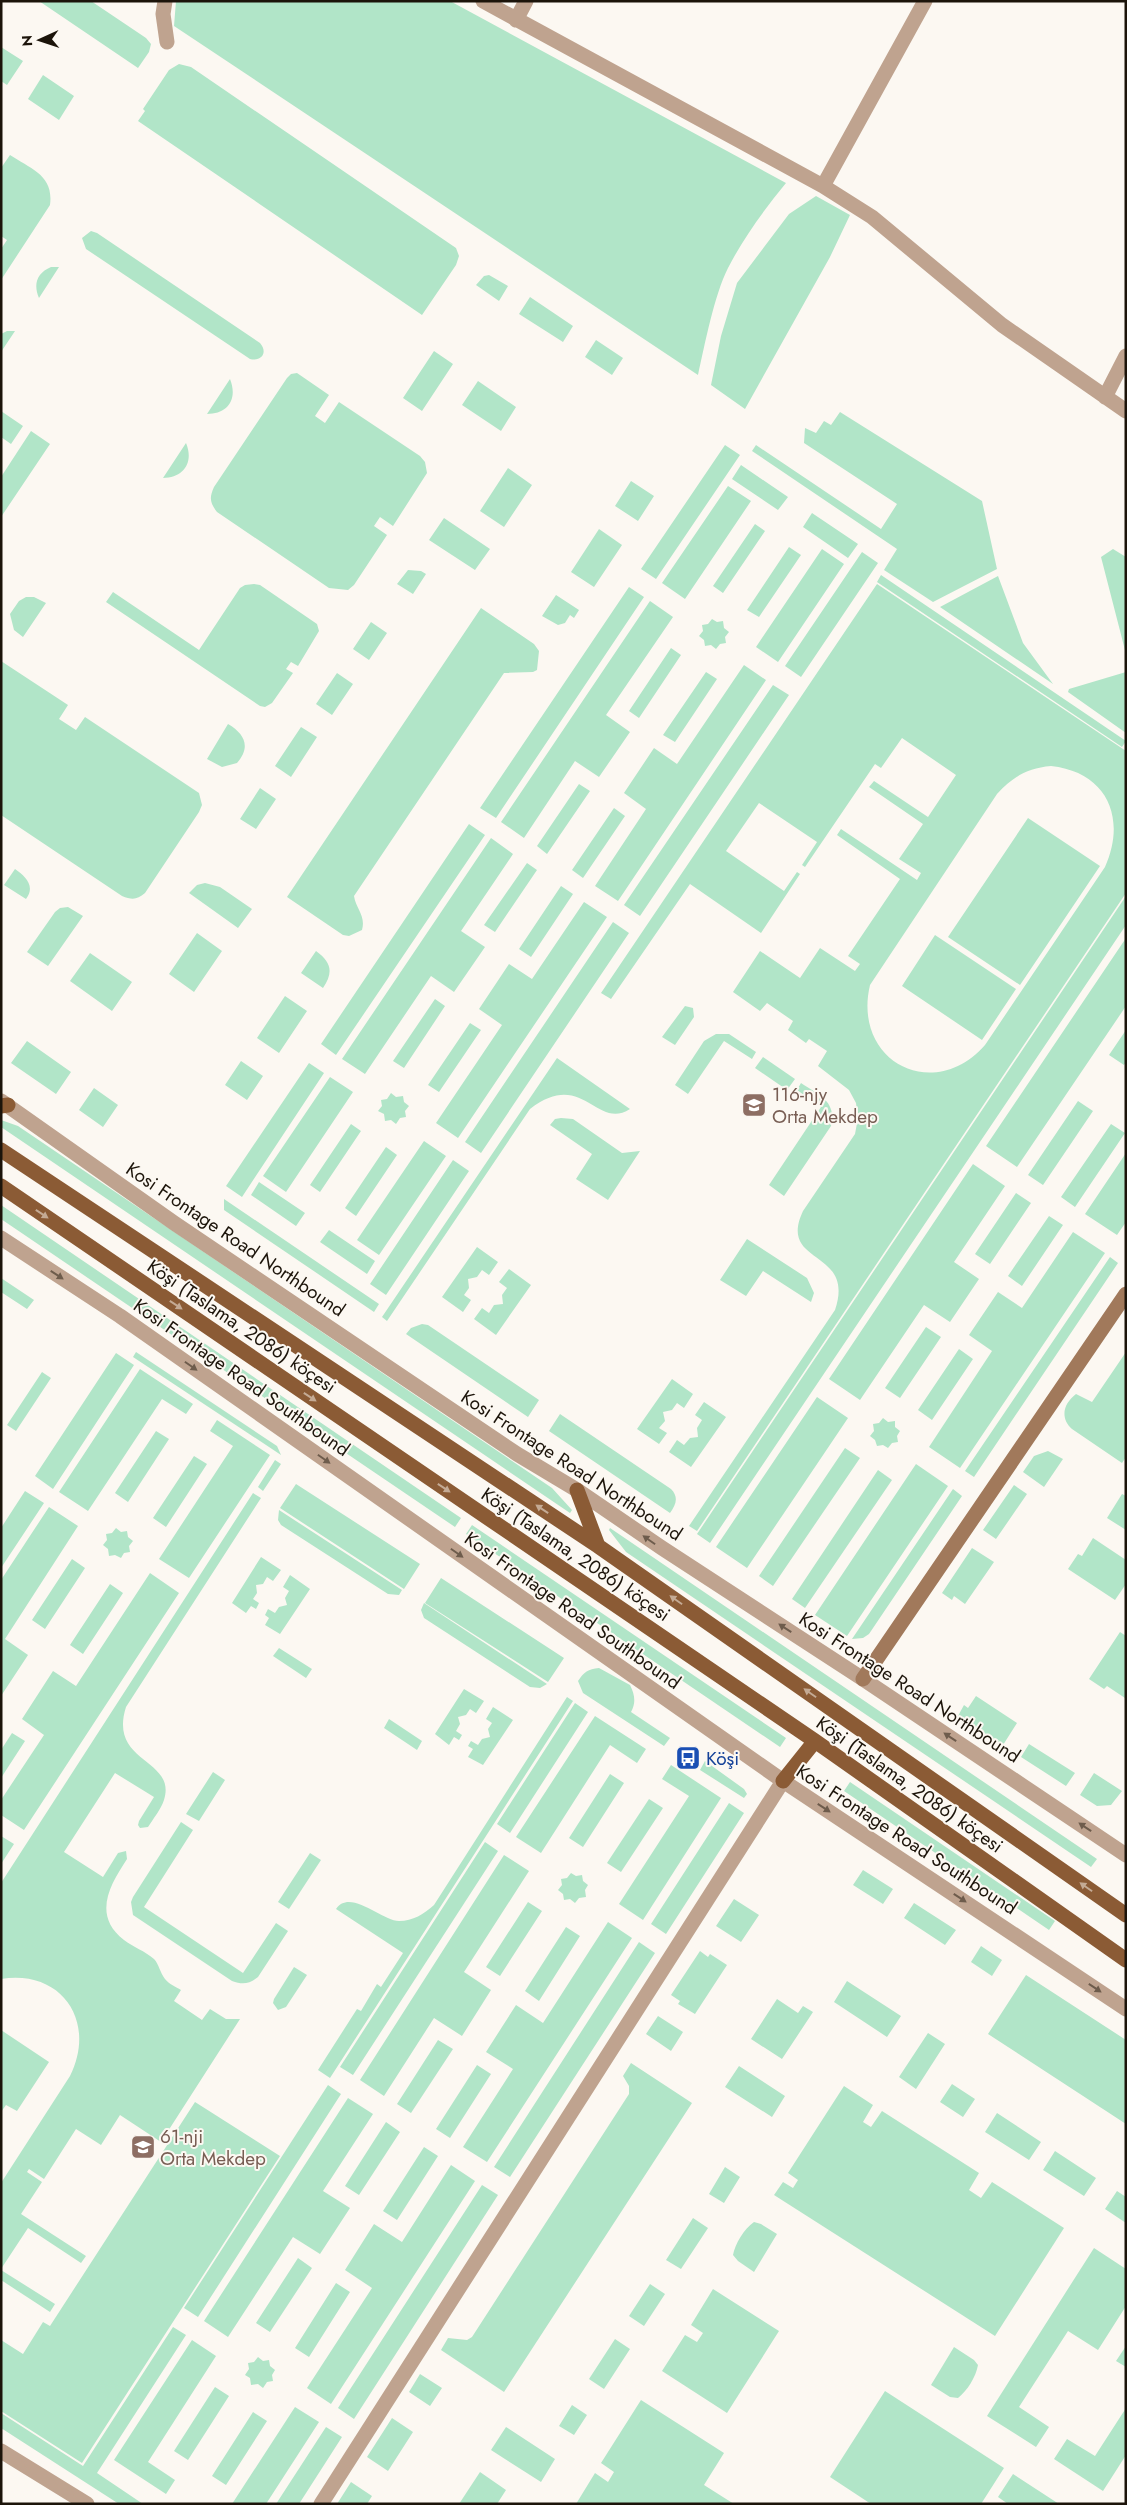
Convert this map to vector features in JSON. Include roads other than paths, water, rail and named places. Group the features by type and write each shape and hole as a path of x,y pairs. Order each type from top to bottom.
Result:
{"main road":[{"name":"Köşi (Taslama, 2086) köçesi","path":"1,1150 598,1546 1126,1915"},
{"name":"Köşi (Taslama, 2086) köçesi","path":"1,1186 815,1740 1126,1960"},
{"path":"577,1490 598,1546"},
{"path":"783,1781 815,1740"}],"street":[{"path":"166,1 163,14 166,42"},
{"path":"483,1 823,186 872,217 1002,325 1126,411"},
{"path":"516,20 526,1"},
{"path":"823,186 925,1"},
{"path":"1105,397 1126,356"},
{"name":"Kosi Frontage Road Northbound","path":"3,1104 206,1245 517,1454 577,1490 1126,1855"},
{"name":"Kosi Frontage Road Southbound","path":"1,1238 120,1316 783,1781 1126,2009"},
{"path":"863,1679 1126,1294"},
{"path":"321,2504 783,1781"},
{"path":"1,2451 87,2504"}],"place":[{"name":"116-njy Orta Mekdep","path":"754,1105"},
{"name":"Köşi","path":"688,1758"},
{"name":"61-nji Orta Mekdep","path":"143,2147"}]}
